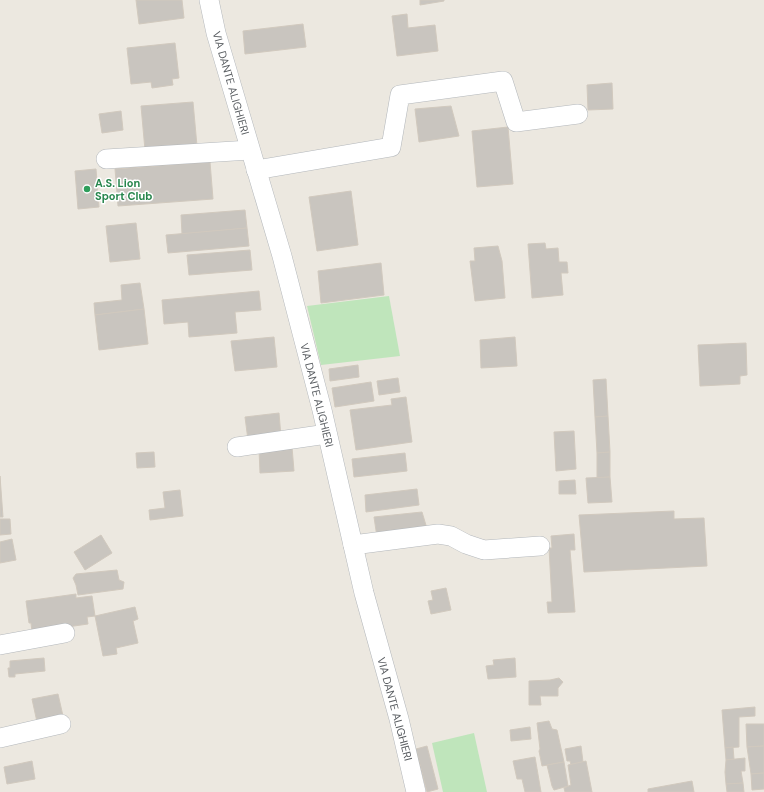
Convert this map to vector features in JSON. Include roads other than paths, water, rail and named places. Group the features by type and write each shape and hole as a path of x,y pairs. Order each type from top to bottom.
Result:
{"street":[{"name":"VIA DANTE ALIGHIERI","path":"209,0 216,33 282,256 327,434 364,593 399,719 416,792"},
{"path":"256,170 391,147 400,95 503,81 516,122 578,114"},
{"path":"106,159 250,150"},
{"path":"237,447 327,434"},
{"path":"353,545 438,534 451,536 466,544 484,550 540,546"},
{"path":"0,645 65,633"},
{"path":"0,738 60,724"}],"place":[{"name":"A.S. Lion Sport Club","path":"87,189"}]}
